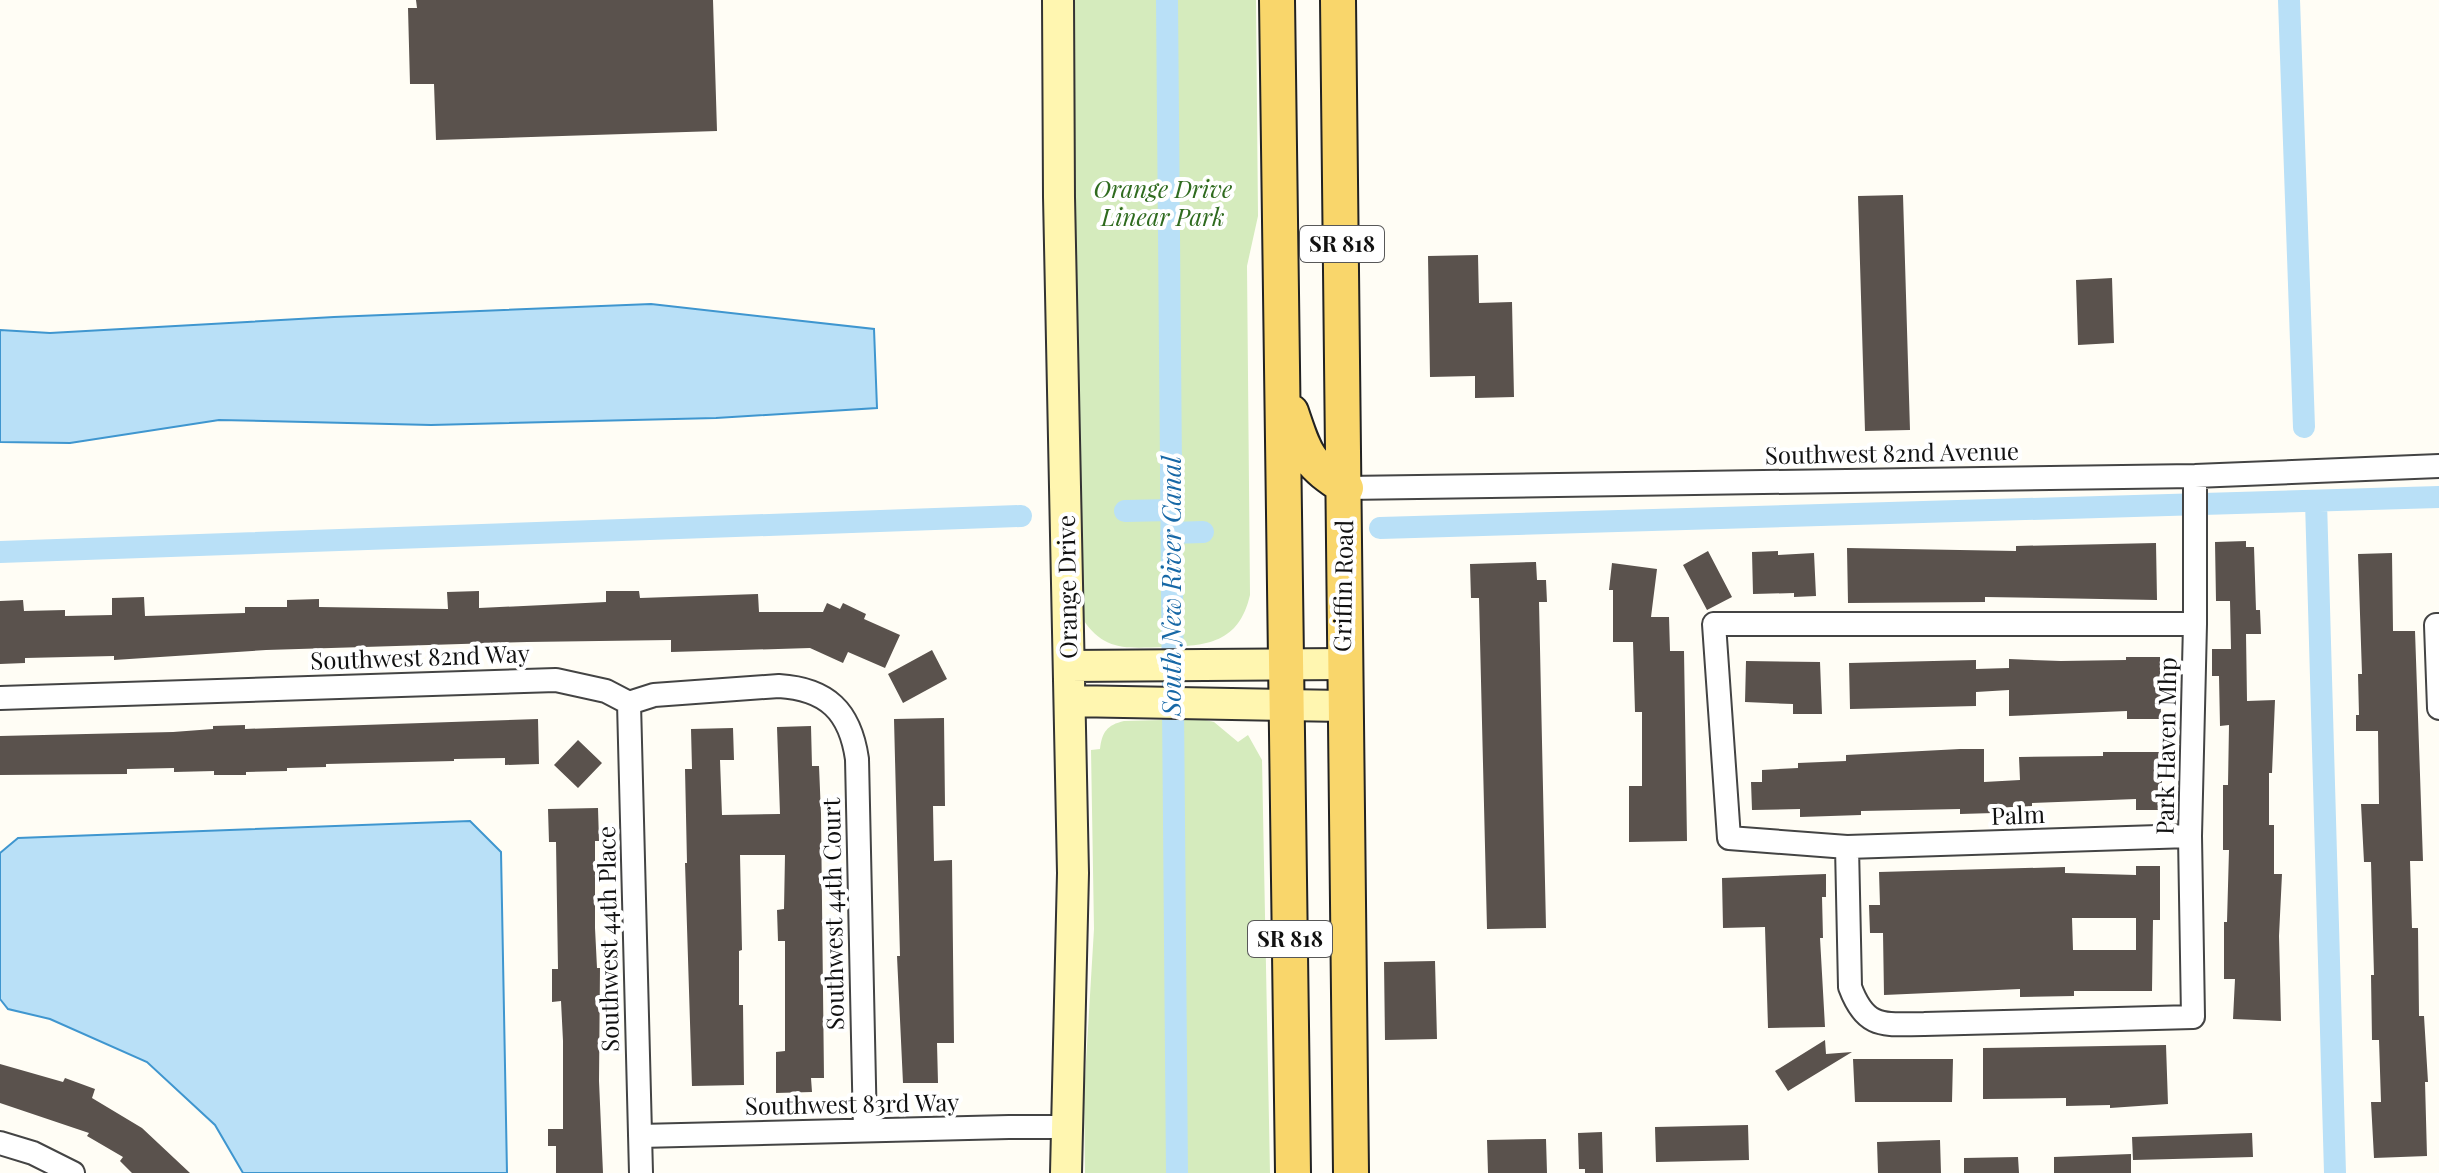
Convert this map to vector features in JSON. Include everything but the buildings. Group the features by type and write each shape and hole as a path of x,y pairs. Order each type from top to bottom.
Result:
{"main road":[{"name":"SR 818","path":"1277,0 1293,1173"},
{"name":"Griffin Road","path":"1338,0 1346,488 1343,664 1351,1173"},
{"path":"1281,385 1305,452 1316,469 1346,488"}],"street":[{"name":"Orange Drive","path":"1058,0 1073,873 1066,1173"},
{"name":"Southwest 82nd Avenue","path":"1346,488 2195,476 2439,466"},
{"name":"Park Haven Mhp","path":"1847,847 1850,987 1857,1005 1869,1019 1884,1024 1924,1024 2193,1017 2190,836 2195,476"},
{"name":"Palm","path":"2190,836 1847,847 1729,838 1714,624 2195,624"},
{"path":"2437,625 2439,708"},
{"path":"1070,666 1343,664"},
{"name":"Southwest 82nd Way","path":"0,698 556,680 606,691 629,703"},
{"name":"Southwest 44th Court","path":"629,703 654,695 800,687 832,703 845,719 854,738 857,759 865,1130"},
{"path":"1070,701 1344,706"},
{"name":"Southwest 44th Place","path":"629,703 641,1173"},
{"name":"Southwest 83rd Way","path":"640,1136 1057,1127 1065,1130"},
{"path":"0,1143 33,1153 73,1173"}],"green space":[{"name":"Orange Drive Linear Park","path":"1065,0 1256,0 1258,216 1247,266 1250,595 1238,623 1219,639 1207,643 1117,646 1099,637 1082,618"},
{"path":"1201,719 1214,722 1238,742 1248,735 1262,760 1270,1173 1085,1173 1084,1095 1094,929 1091,750 1100,749 1106,730 1124,721"}],"water":[{"path":"651,304 874,329 877,408 716,418 431,425 219,420 70,443 0,442 0,330 50,333"},
{"path":"470,821 501,852 507,1173 243,1173 215,1125 147,1062 50,1019 8,1009 0,999 0,853 18,838"}],"waterway":[{"name":"South New River Canal","path":"1167,0 1177,1173"},
{"path":"2289,0 2304,427"},
{"path":"1380,528 2439,497"},
{"path":"2316,501 2335,1173"},
{"path":"1125,511 1171,510"},
{"path":"0,552 1021,516"},
{"path":"1171,533 1203,532"}]}
